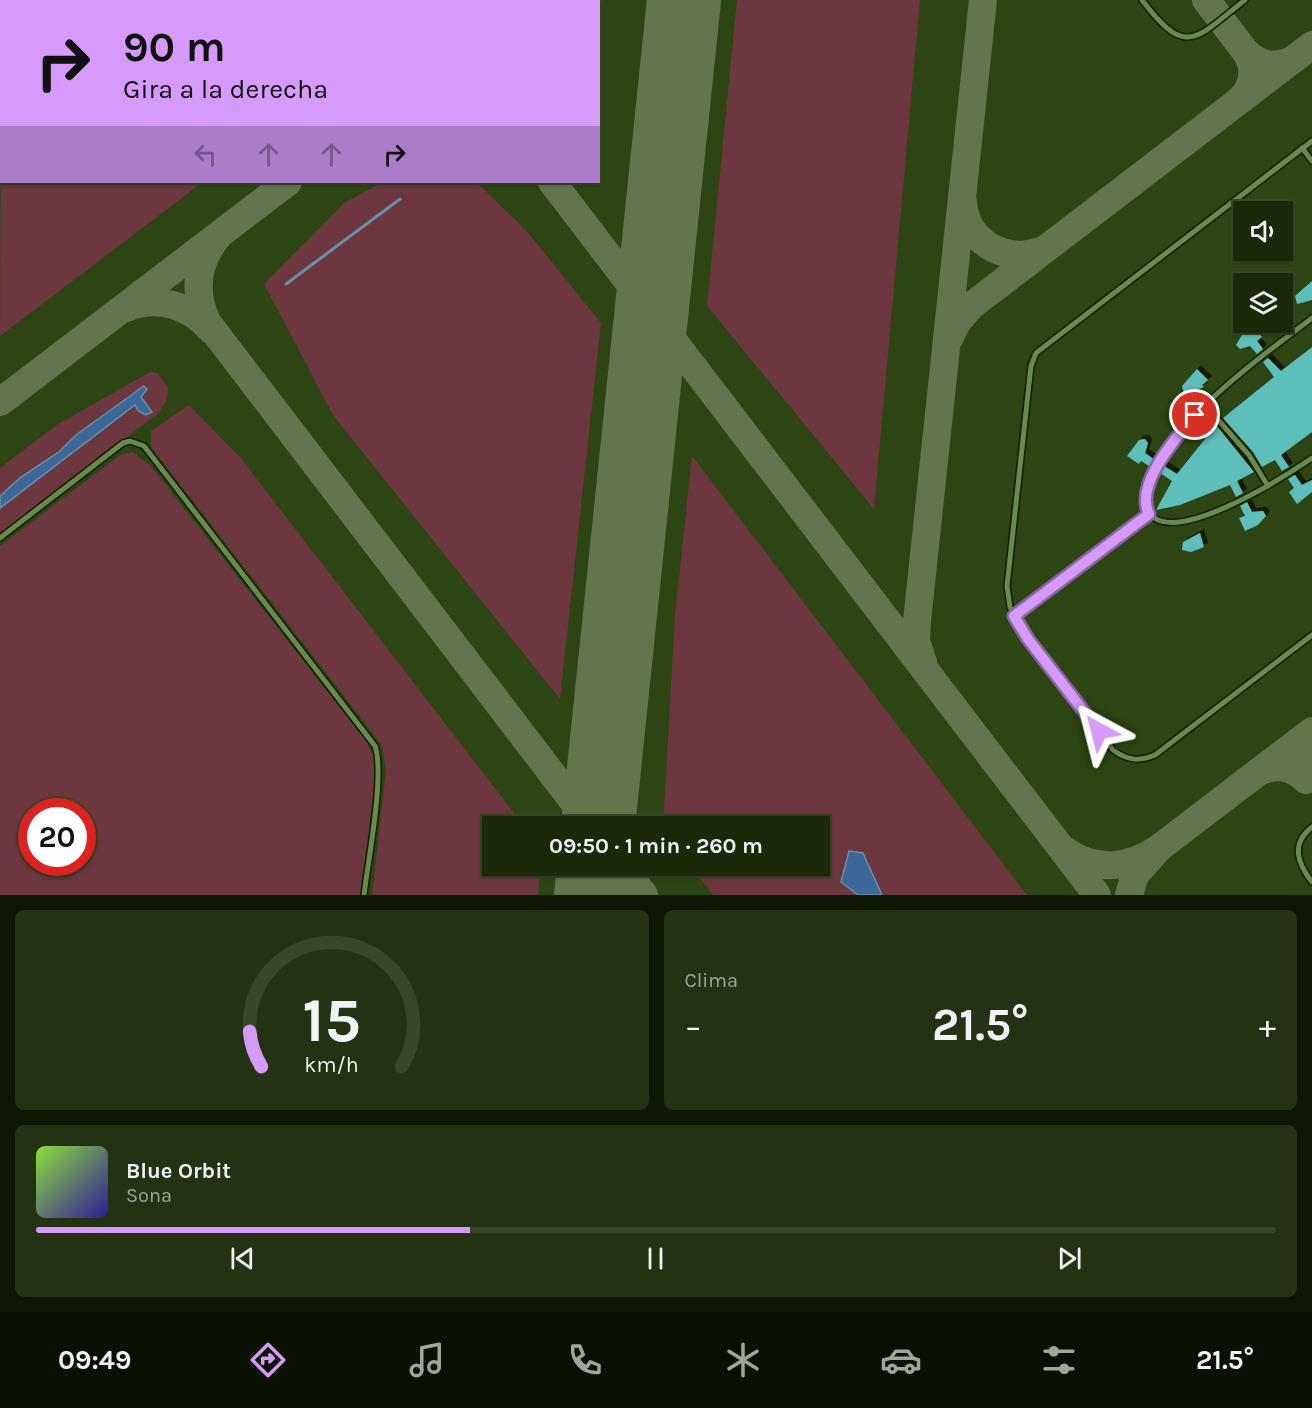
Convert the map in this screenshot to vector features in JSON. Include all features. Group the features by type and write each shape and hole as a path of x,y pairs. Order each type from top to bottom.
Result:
{"lane":[{"path":"1142,0 1165,29 1183,38 1203,33 1245,0"},
{"path":"1312,141 1036,353 1031,366 1007,576 1008,599 1014,616 1028,639 1113,750 1126,758 1138,760 1155,755 1312,635"},
{"path":"1302,148 1312,161"},
{"path":"1312,318 1242,372 1205,405 1174,441 1149,482 1146,504 1149,514 1165,522 1187,520 1223,508 1268,486 1312,458"},
{"path":"1205,405 1249,455 1268,486"},
{"path":"0,538 123,443 130,441 144,446 375,746 379,765 378,780 364,895"},
{"path":"1014,616 1149,514"},
{"path":"1312,827 1301,838 1298,855 1302,869 1312,882"}],"shaded area":[{"path":"600,0 1312,0 1312,895 0,895 0,183 600,183"},
{"path":"737,0 920,0 874,509 707,306"},
{"path":"1,183 202,183 0,336"},
{"path":"381,183 477,183 526,230 601,323 560,699 333,415 264,284 344,203"},
{"path":"150,372 157,373 168,387 167,399 160,412 0,533 0,468 58,424"},
{"path":"189,405 240,457 516,816 482,816 482,876 540,876 538,895 372,895 386,770 382,745 151,447 151,431"},
{"path":"133,452 151,466 366,741 375,760 375,778 361,895 0,895 0,546 120,455"},
{"path":"692,456 1027,895 713,895 699,876 830,876 830,816 664,816 675,615"}],"water":[{"path":"144,386 147,389 141,397 152,412 146,415 138,411 135,405 0,508 0,496 21,477 59,452 76,435"},
{"path":"849,851 863,853 882,895 858,895 841,882"}],"building":[{"path":"1312,281 1312,300 1297,304 1295,296"},
{"path":"1243,333 1259,333 1262,337 1257,341 1263,349 1257,354 1250,346 1240,349 1236,345"},
{"path":"1312,347 1312,432 1281,455 1289,467 1282,471 1275,460 1262,467 1253,452 1223,418 1274,377 1263,362 1268,358 1281,371"},
{"path":"1197,369 1208,380 1202,385 1204,387 1184,395 1182,386"},
{"path":"1216,425 1254,472 1237,481 1243,493 1236,497 1230,485 1180,505 1156,510 1172,481 1160,473 1164,466 1177,474"},
{"path":"1145,439 1148,443 1145,453 1155,460 1152,468 1141,461 1139,464 1127,456 1139,440"},
{"path":"1295,475 1302,485 1312,480 1312,492 1297,504 1289,492 1294,488 1288,479"},
{"path":"1247,502 1252,512 1263,511 1266,516 1258,525 1245,531 1239,518 1245,516 1240,506"},
{"path":"1200,533 1204,547 1191,552 1182,550 1183,542"}],"waterway":[{"path":"286,284 400,199"}],"taxiway":[{"path":"923,662 916,641 917,621 983,0"},
{"path":"1206,0 1245,51"},
{"path":"950,337 957,322 971,306 1312,45"},
{"path":"1241,99 1249,88 1252,76 1251,63 1245,51 1256,60 1268,64 1281,64 1294,59"},
{"path":"0,402 287,183"},
{"path":"553,183 1097,895"},
{"path":"963,202 972,229 991,247 1017,255 1031,254 1045,249"},
{"path":"219,235 205,256 199,277 200,299 207,322 584,816"},
{"path":"126,308 149,302 172,305 193,314 211,330"},
{"path":"1159,848 1312,731"},
{"path":"1258,772 1277,767 1284,768 1301,775 1306,780 1300,768 1299,755 1303,743 1312,732"},
{"path":"1064,850 1088,862 1112,865 1136,860 1159,848 1135,875 1129,895"},
{"path":"629,876 644,895"}],"runway":[{"path":"599,816 684,0"},
{"path":"591,895 593,876"}],"route":[{"path":"1099,731 1028,639 1014,616 1149,514 1146,504 1149,482 1162,458 1195,415"}]}
